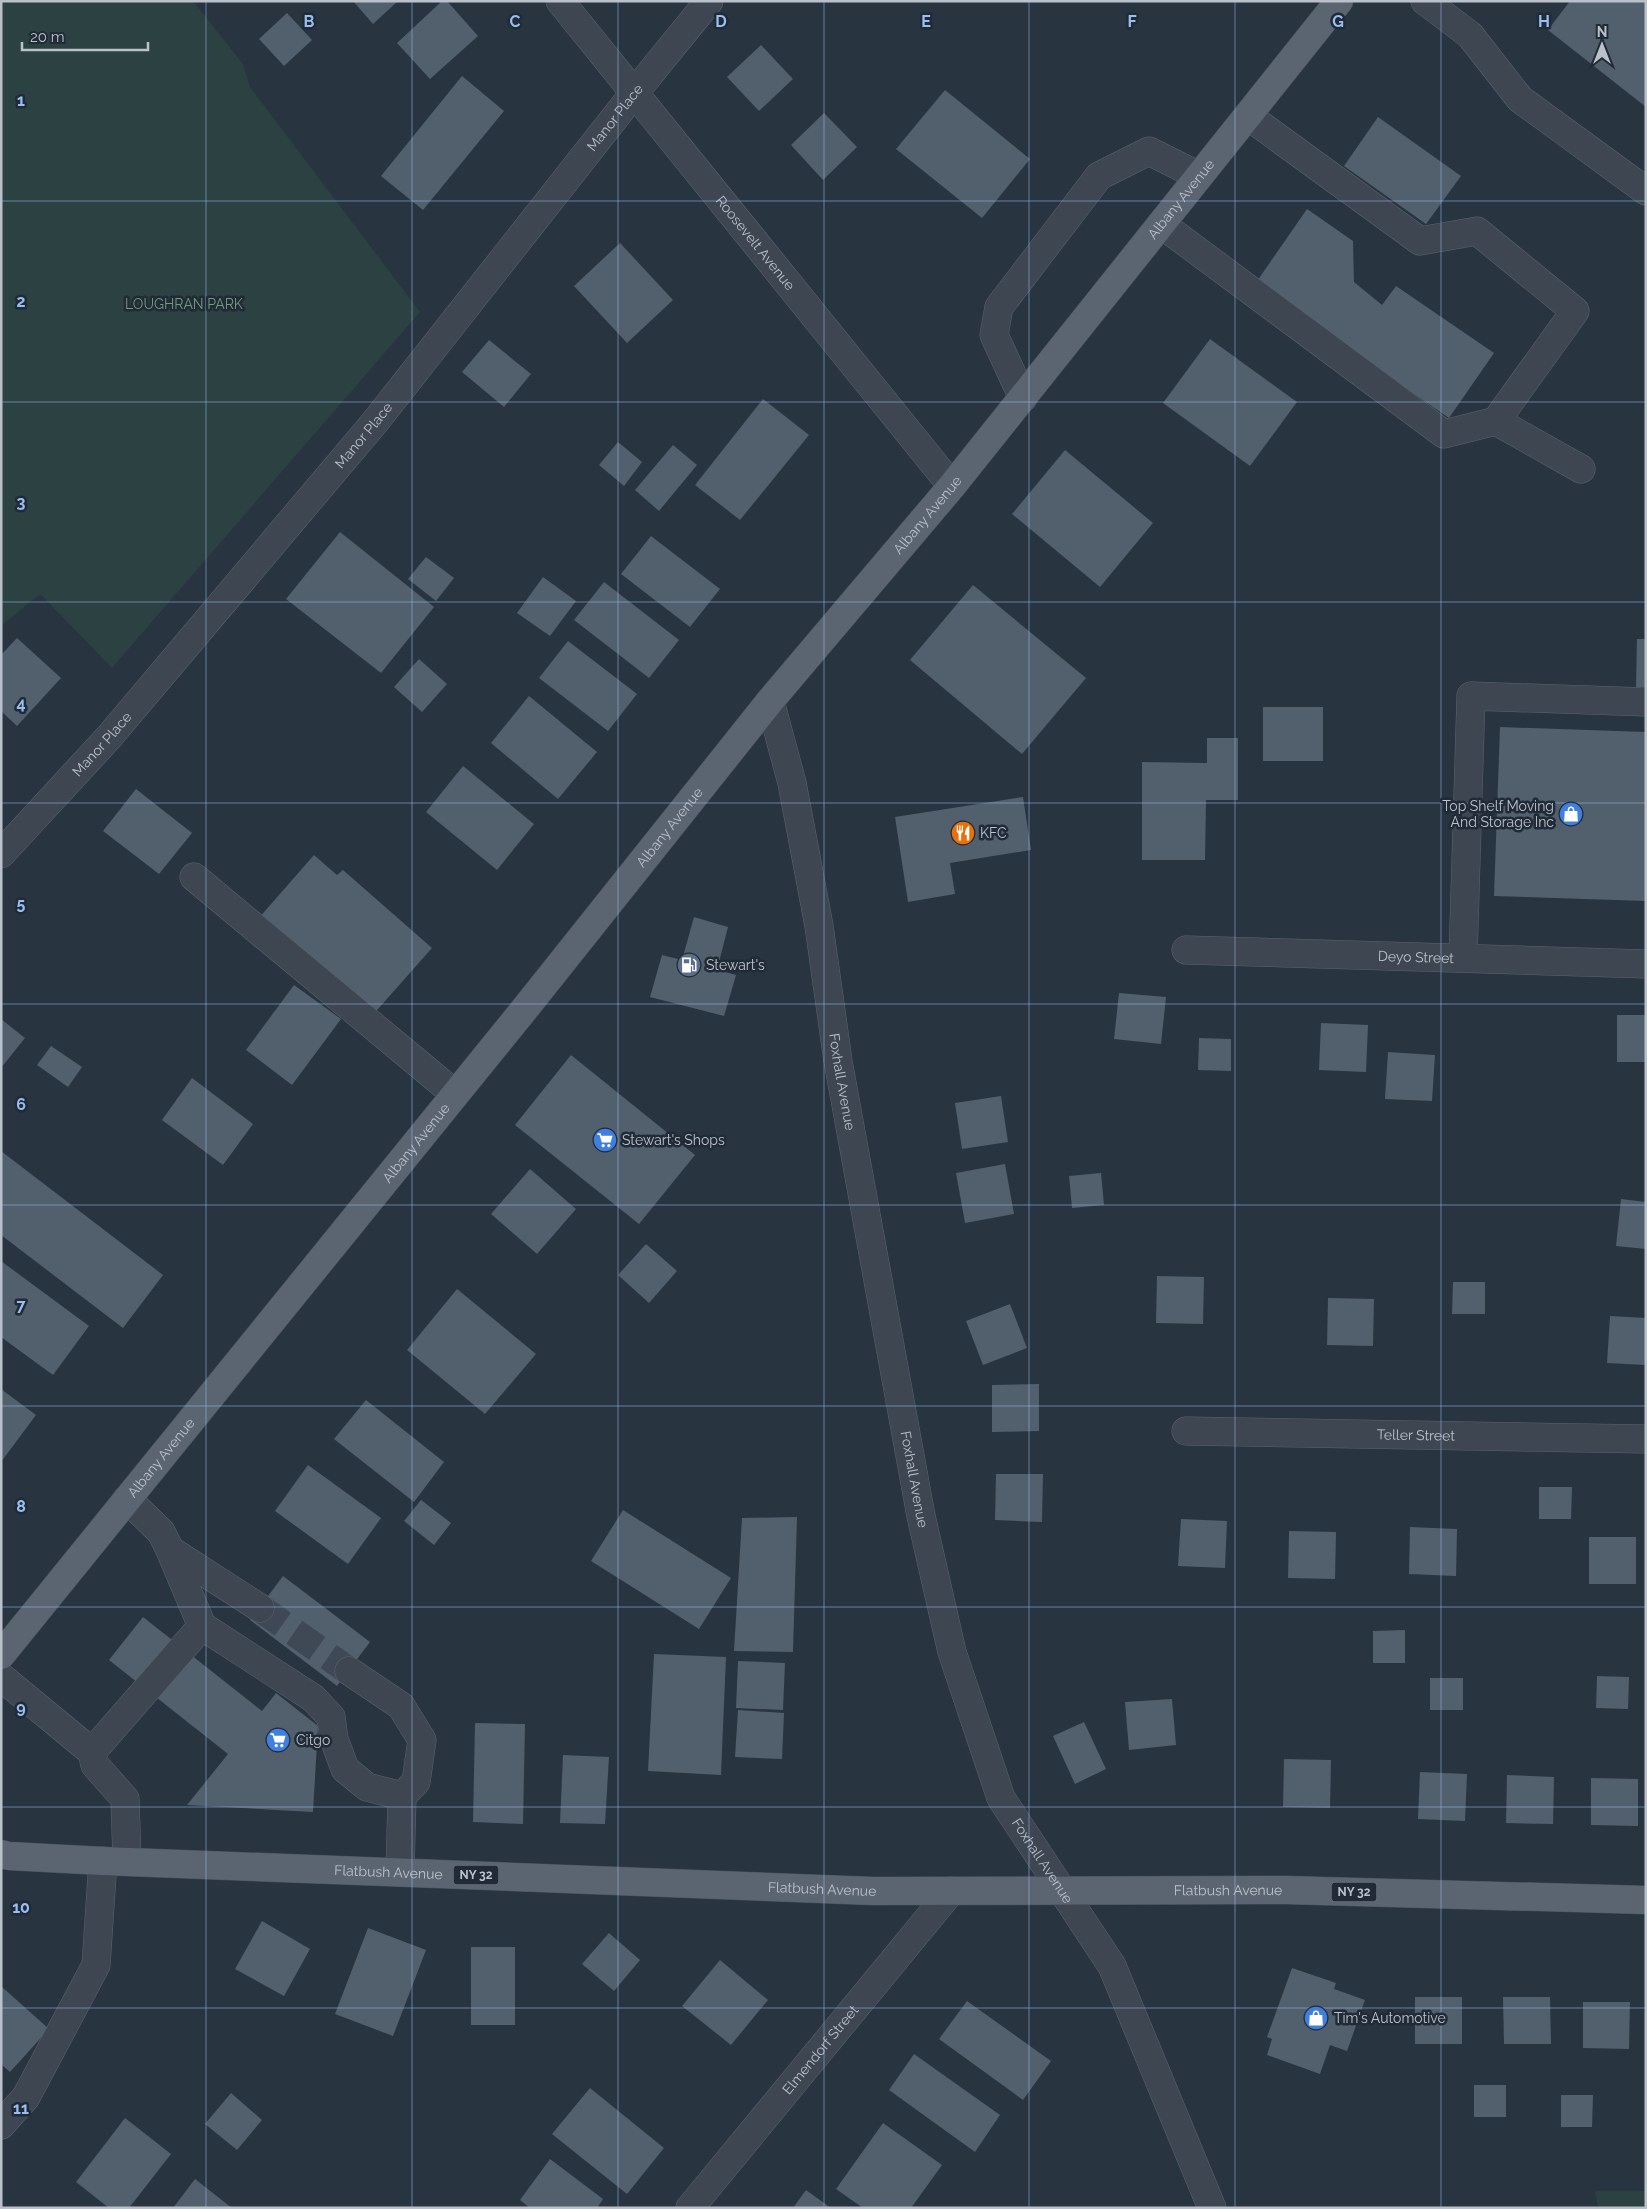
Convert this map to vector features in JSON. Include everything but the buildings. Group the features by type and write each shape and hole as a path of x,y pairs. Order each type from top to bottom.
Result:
{"main road":[{"name":"Albany Avenue","path":"1,1655 770,701 952,486 1339,1"},
{"name":"Flatbush Avenue","path":"1,1854 115,1861 873,1891 1286,1890 1646,1900"}],"street":[{"name":"Roosevelt Avenue","path":"560,1 952,486"},
{"name":"Manor Place","path":"1,854 108,737 376,422 635,92 709,1"},
{"path":"1425,1 1470,35 1520,99 1646,191"},
{"path":"1161,224 1444,434 1496,421 1575,311 1477,231 1420,241 1248,116"},
{"path":"1022,398 994,335 999,307 1099,176 1149,151 1199,176"},
{"path":"1496,421 1582,469"},
{"path":"1463,958 1472,696 1646,702"},
{"name":"Foxhall Avenue","path":"770,701 792,783 819,926 838,1061 914,1478 952,1652 1001,1798 1112,1966 1212,2208"},
{"path":"194,877 455,1094"},
{"name":"Deyo Street","path":"1186,950 1646,964"},
{"name":"Teller Street","path":"1186,1431 1646,1439"},
{"path":"127,1499 161,1532 202,1626 313,1698 331,1717 334,1739 345,1769 367,1787 402,1796"},
{"path":"170,1550 260,1608"},
{"path":"92,1752 202,1626"},
{"path":"349,1671 401,1706 422,1740 416,1782 402,1796 400,1872"},
{"path":"1,1677 92,1752 96,1765 125,1799 96,1965 26,2097 1,2124"},
{"name":"Elmendorf Street","path":"690,2208 951,1891"}],"green space":[{"name":"LOUGHRAN PARK","path":"1,1 193,1 243,64 250,87 420,312 112,668 40,594 1,626"},
{"path":"1595,2191 1646,2191 1646,2208 1598,2208"}],"tunnel":[{"path":"260,1608 349,1671"}],"place":[{"name":"Top Shelf Moving And Storage Inc","path":"1571,814"},
{"name":"KFC","path":"963,833"},
{"name":"Stewart's","path":"689,965"},
{"name":"Stewart's Shops","path":"605,1140"},
{"name":"Citgo","path":"278,1740"},
{"name":"Tim's Automotive","path":"1316,2018"}]}
